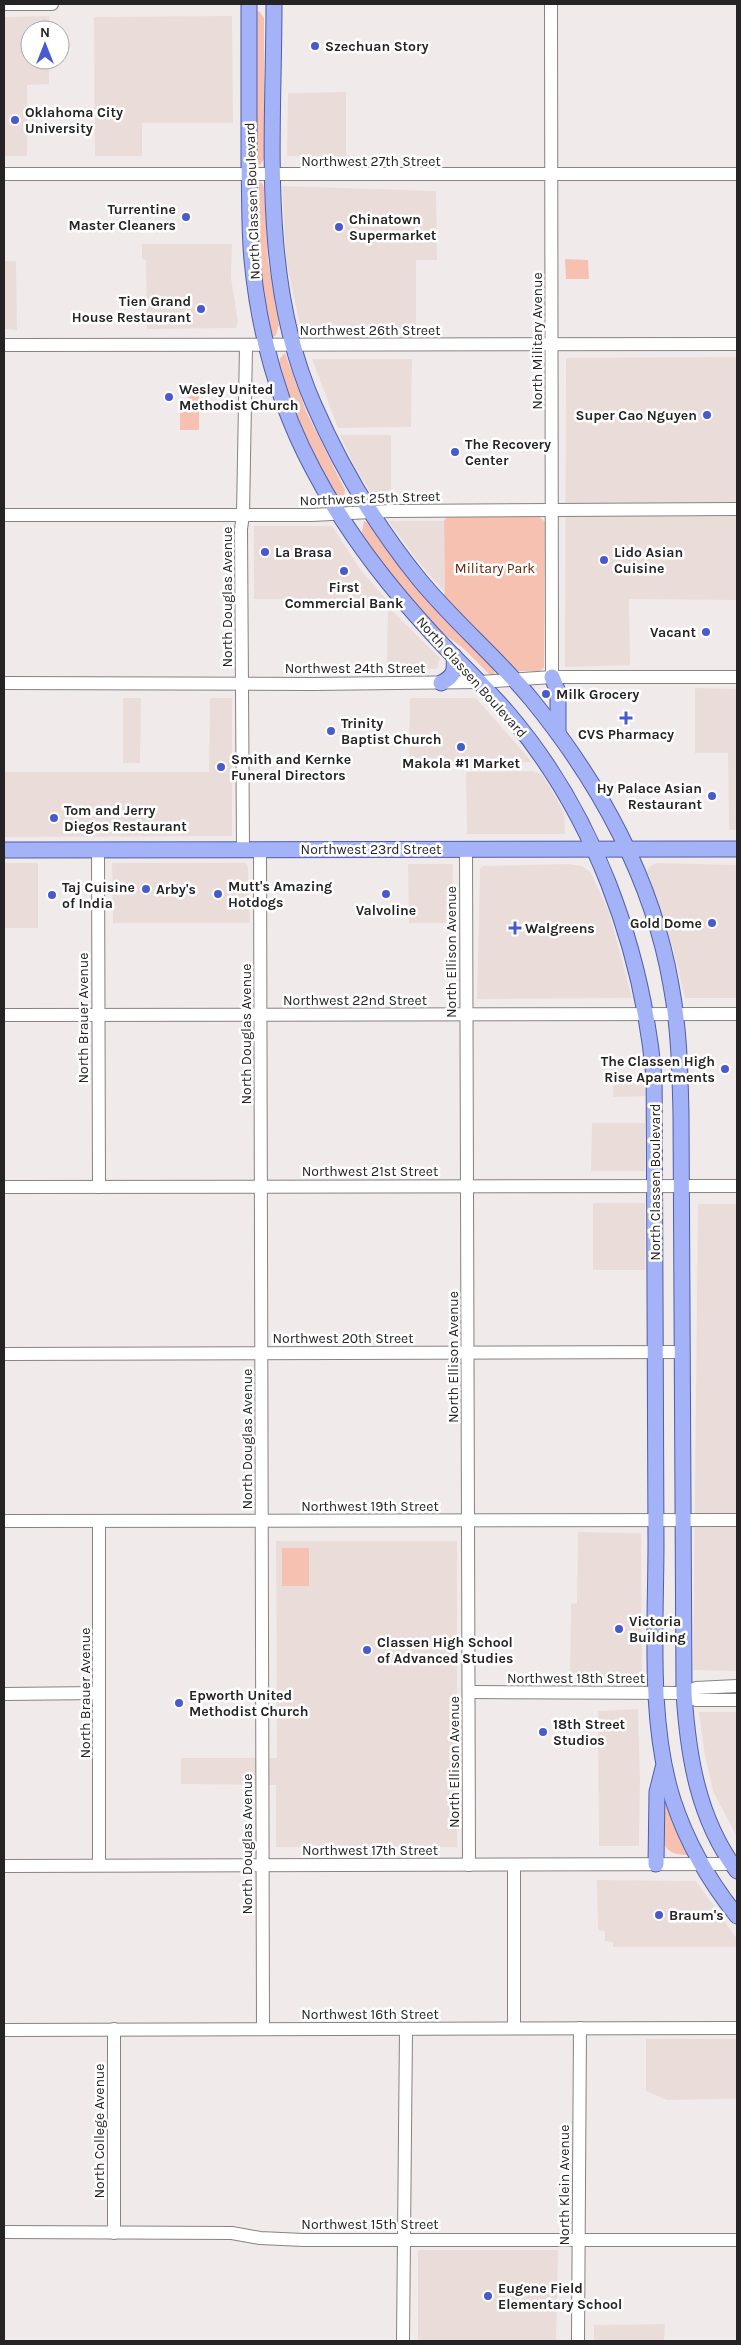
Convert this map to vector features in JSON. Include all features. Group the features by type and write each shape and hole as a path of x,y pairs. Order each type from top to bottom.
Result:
{"main road":[{"name":"North Classen Boulevard","path":"248,4 252,259 266,346 276,381 300,442 313,471 338,514 383,576 507,712 550,767 594,850 613,896 625,933 646,1014 654,1077 657,1692 664,1764 673,1799 686,1833 701,1864 717,1890 737,1916"},
{"name":"North Classen Boulevard","path":"274,4 274,176 279,272 294,345 313,404 344,467 370,512 420,580 515,680 558,733 594,788 628,849 653,916 666,960 680,1072 684,1693 686,1734 693,1772 708,1818 735,1867"},
{"path":"441,683 450,678 453,673 454,656"},
{"path":"552,677 558,692 558,733"},
{"name":"Northwest 23rd Street","path":"4,850 737,849"},
{"path":"656,1864 657,1792 664,1764"}],"street":[{"path":"4,4 52,4"},
{"name":"North Military Avenue","path":"551,4 552,677"},
{"name":"Northwest 27th Street","path":"4,174 274,176 737,174"},
{"name":"Northwest 26th Street","path":"4,345 737,344"},
{"name":"North Douglas Avenue","path":"243,849 241,529 244,515 246,346"},
{"name":"Northwest 25th Street","path":"4,515 244,515 737,509"},
{"name":"Northwest 24th Street","path":"4,683 441,683 552,677 737,677"},
{"name":"North Douglas Avenue","path":"260,849 262,2029"},
{"name":"North Ellison Avenue","path":"466,849 469,1865"},
{"name":"North Brauer Avenue","path":"98,850 99,1187"},
{"name":"Northwest 22nd Street","path":"4,1015 737,1014"},
{"name":"Northwest 21st Street","path":"4,1187 737,1186"},
{"name":"Northwest 20th Street","path":"4,1354 683,1352"},
{"name":"Northwest 19th Street","path":"4,1521 737,1520"},
{"name":"North Brauer Avenue","path":"99,1521 100,1866"},
{"name":"Northwest 18th Street","path":"469,1692 684,1693 696,1688 737,1686"},
{"path":"4,1694 100,1693"},
{"name":"Northwest 18th Street","path":"684,1693 696,1700 737,1700"},
{"path":"514,1864 514,2028"},
{"name":"Northwest 17th Street","path":"4,1866 701,1864 735,1867"},
{"name":"North Klein Avenue","path":"578,2341 580,2028"},
{"name":"Northwest 16th Street","path":"4,2030 737,2028"},
{"name":"North College Avenue","path":"114,2029 114,2233"},
{"path":"403,2341 406,2029"},
{"name":"Northwest 15th Street","path":"4,2232 238,2233 260,2238 303,2240 737,2240"}],"shaded area":[{"name":"Oklahoma City University","path":"49,16 49,20 20,20 20,70 49,70 49,84 27,85 27,156 4,156 4,17"},
{"path":"232,16 233,123 142,123 142,156 95,156 94,17"},
{"path":"346,92 346,157 287,156 288,93"},
{"path":"282,186 436,191 437,260 416,260 416,329 301,330 286,260"},
{"path":"142,244 232,244 231,278 238,322 236,328 147,329 146,260 142,259"},
{"path":"4,261 16,261 17,330 4,329"},
{"path":"737,357 737,600 629,599 630,665 565,667 566,358"},
{"path":"312,359 412,359 411,427 338,428"},
{"path":"340,435 391,435 391,500 375,500 354,465"},
{"path":"388,521 444,521 445,593 417,560"},
{"path":"254,526 332,526 362,572 386,599 254,599"},
{"path":"388,607 440,658 437,669 387,669"},
{"path":"695,688 737,689 737,830 729,830 728,753 695,753"},
{"path":"123,698 141,698 140,763 123,763"},
{"path":"210,698 232,698 232,836 4,837 4,772 209,772"},
{"path":"410,698 476,698 532,762 409,763"},
{"path":"533,771 542,774 564,812 565,834 467,834 466,772"},
{"path":"4,863 38,863 38,928 4,928"},
{"path":"112,863 246,863 248,868 250,923 113,923"},
{"path":"657,863 737,865 737,998 685,998 673,948 646,874 649,867"},
{"path":"408,864 453,864 452,923 409,923"},
{"path":"569,864 582,866 591,873 609,912 632,998 477,999 480,869 483,866"},
{"path":"644,1079 646,1096 613,1097 614,1080"},
{"path":"592,1123 645,1123 645,1171 591,1171"},
{"path":"593,1203 645,1203 645,1270 593,1270"},
{"path":"698,1204 737,1204 737,1671 693,1670"},
{"path":"578,1532 641,1533 642,1680 570,1679 571,1604 577,1603"},
{"name":"Classen High School of Advanced Studies","path":"276,1541 457,1541 457,1847 276,1847 276,1785 181,1784 181,1758 277,1758"},
{"path":"638,1709 639,1846 599,1846 598,1711"},
{"path":"699,1712 737,1712 737,1837 713,1791 705,1756"},
{"path":"597,1880 696,1881 737,1939 737,1947 613,1947 613,1942 605,1941 605,1931 598,1930"},
{"path":"646,2039 737,2039 737,2099 667,2100 646,2091"},
{"name":"Eugene Field Elementary School","path":"418,2250 558,2250 556,2341 418,2341"},
{"path":"665,2324 664,2341 594,2341 594,2325"}],"green space":[{"path":"259,11 264,18 264,159 260,165 256,164 256,13"},
{"path":"258,182 262,183 264,188 268,261 279,325 276,335 270,339 258,270"},
{"path":"565,259 588,260 589,279 566,279"},
{"path":"285,353 306,411 345,490 344,503 341,504 316,462 285,389 279,365 280,358"},
{"path":"188,393 199,393 199,430 180,430 180,402 187,402"},
{"name":"Military Park","path":"539,516 545,522 544,668 539,671 518,671 442,596 445,593 444,521 447,517"},
{"path":"364,521 367,522 395,562 426,599 494,668 495,676 493,678 463,648 436,628 408,596 363,538"},
{"path":"282,1548 309,1548 309,1586 282,1586"},
{"path":"663,1796 688,1852 687,1855 672,1852 662,1840"}],"place":[{"name":"Szechuan Story","path":"315,46"},
{"name":"Oklahoma City University","path":"15,120"},
{"name":"Turrentine Master Cleaners","path":"186,217"},
{"name":"Chinatown Supermarket","path":"339,227"},
{"name":"Tien Grand House Restaurant","path":"201,309"},
{"name":"Wesley United Methodist Church","path":"169,397"},
{"name":"Super Cao Nguyen","path":"707,415"},
{"name":"The Recovery Center","path":"455,452"},
{"name":"La Brasa","path":"265,552"},
{"name":"Lido Asian Cuisine","path":"604,560"},
{"name":"First Commercial Bank","path":"344,571"},
{"name":"Vacant","path":"706,632"},
{"name":"Milk Grocery","path":"546,694"},
{"name":"CVS Pharmacy","path":"626,718"},
{"name":"Trinity Baptist Church","path":"331,731"},
{"name":"Makola #1 Market","path":"461,747"},
{"name":"Smith and Kernke Funeral Directors","path":"221,767"},
{"name":"Hy Palace Asian Restaurant","path":"712,796"},
{"name":"Tom and Jerry Diegos Restaurant","path":"54,818"},
{"name":"Arby's","path":"146,889"},
{"name":"Mutt's Amazing Hotdogs","path":"218,894"},
{"name":"Valvoline","path":"386,894"},
{"name":"Taj Cuisine of India","path":"52,895"},
{"name":"Gold Dome","path":"712,923"},
{"name":"Walgreens","path":"515,928"},
{"name":"The Classen High Rise Apartments","path":"725,1069"},
{"name":"Victoria Building","path":"619,1629"},
{"name":"Classen High School of Advanced Studies","path":"367,1650"},
{"name":"Epworth United Methodist Church","path":"179,1703"},
{"name":"18th Street Studios","path":"543,1732"},
{"name":"Braum's","path":"659,1915"},
{"name":"Eugene Field Elementary School","path":"488,2296"}]}
